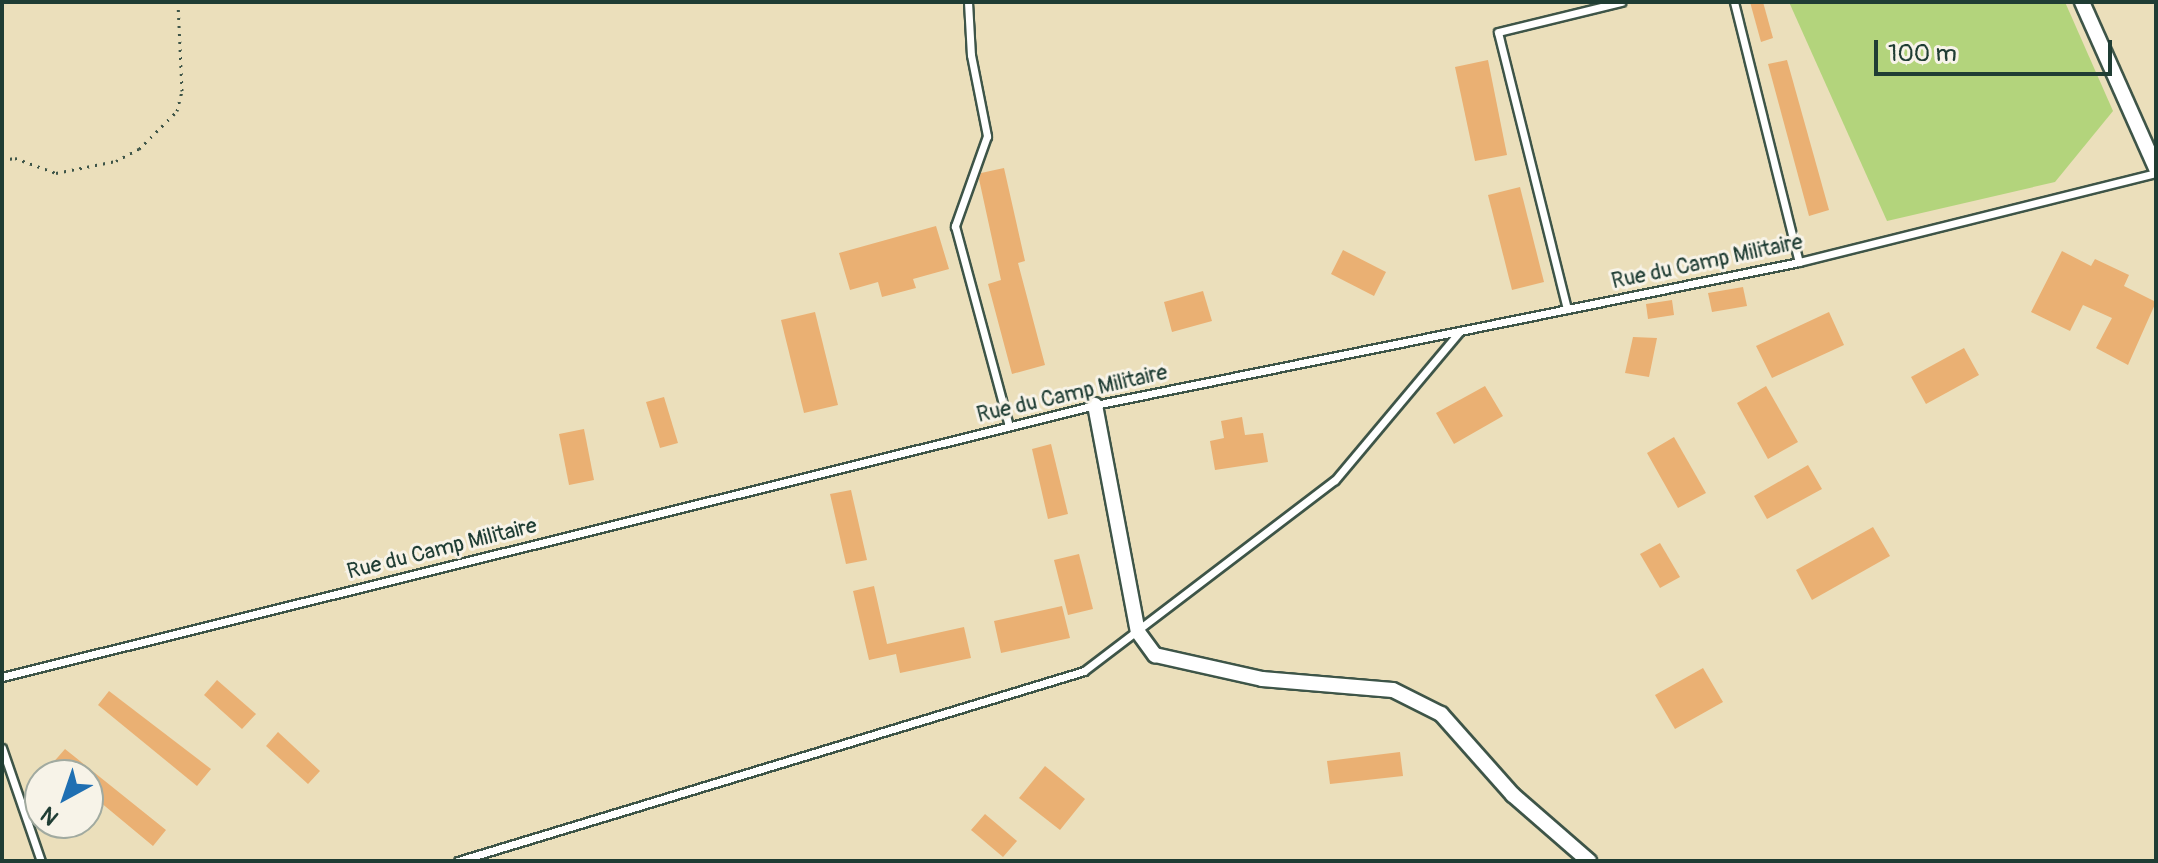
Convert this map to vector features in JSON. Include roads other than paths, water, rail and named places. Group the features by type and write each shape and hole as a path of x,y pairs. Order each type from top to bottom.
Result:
{"street":[{"path":"2082,2 2156,170"},
{"path":"1095,405 1138,632 1155,655 1262,679 1393,690 1441,714 1513,795 1589,861"}],"lane":[{"path":"968,2 971,55 987,136 955,226 1009,426"},
{"path":"1567,309 1498,32 1621,2"},
{"path":"1734,2 1799,262"},
{"name":"Rue du Camp Militaire","path":"2,677 1095,405 1799,262 2156,170"},
{"path":"458,861 1084,671 1335,480 1460,331"},
{"path":"2,748 41,861"}]}
